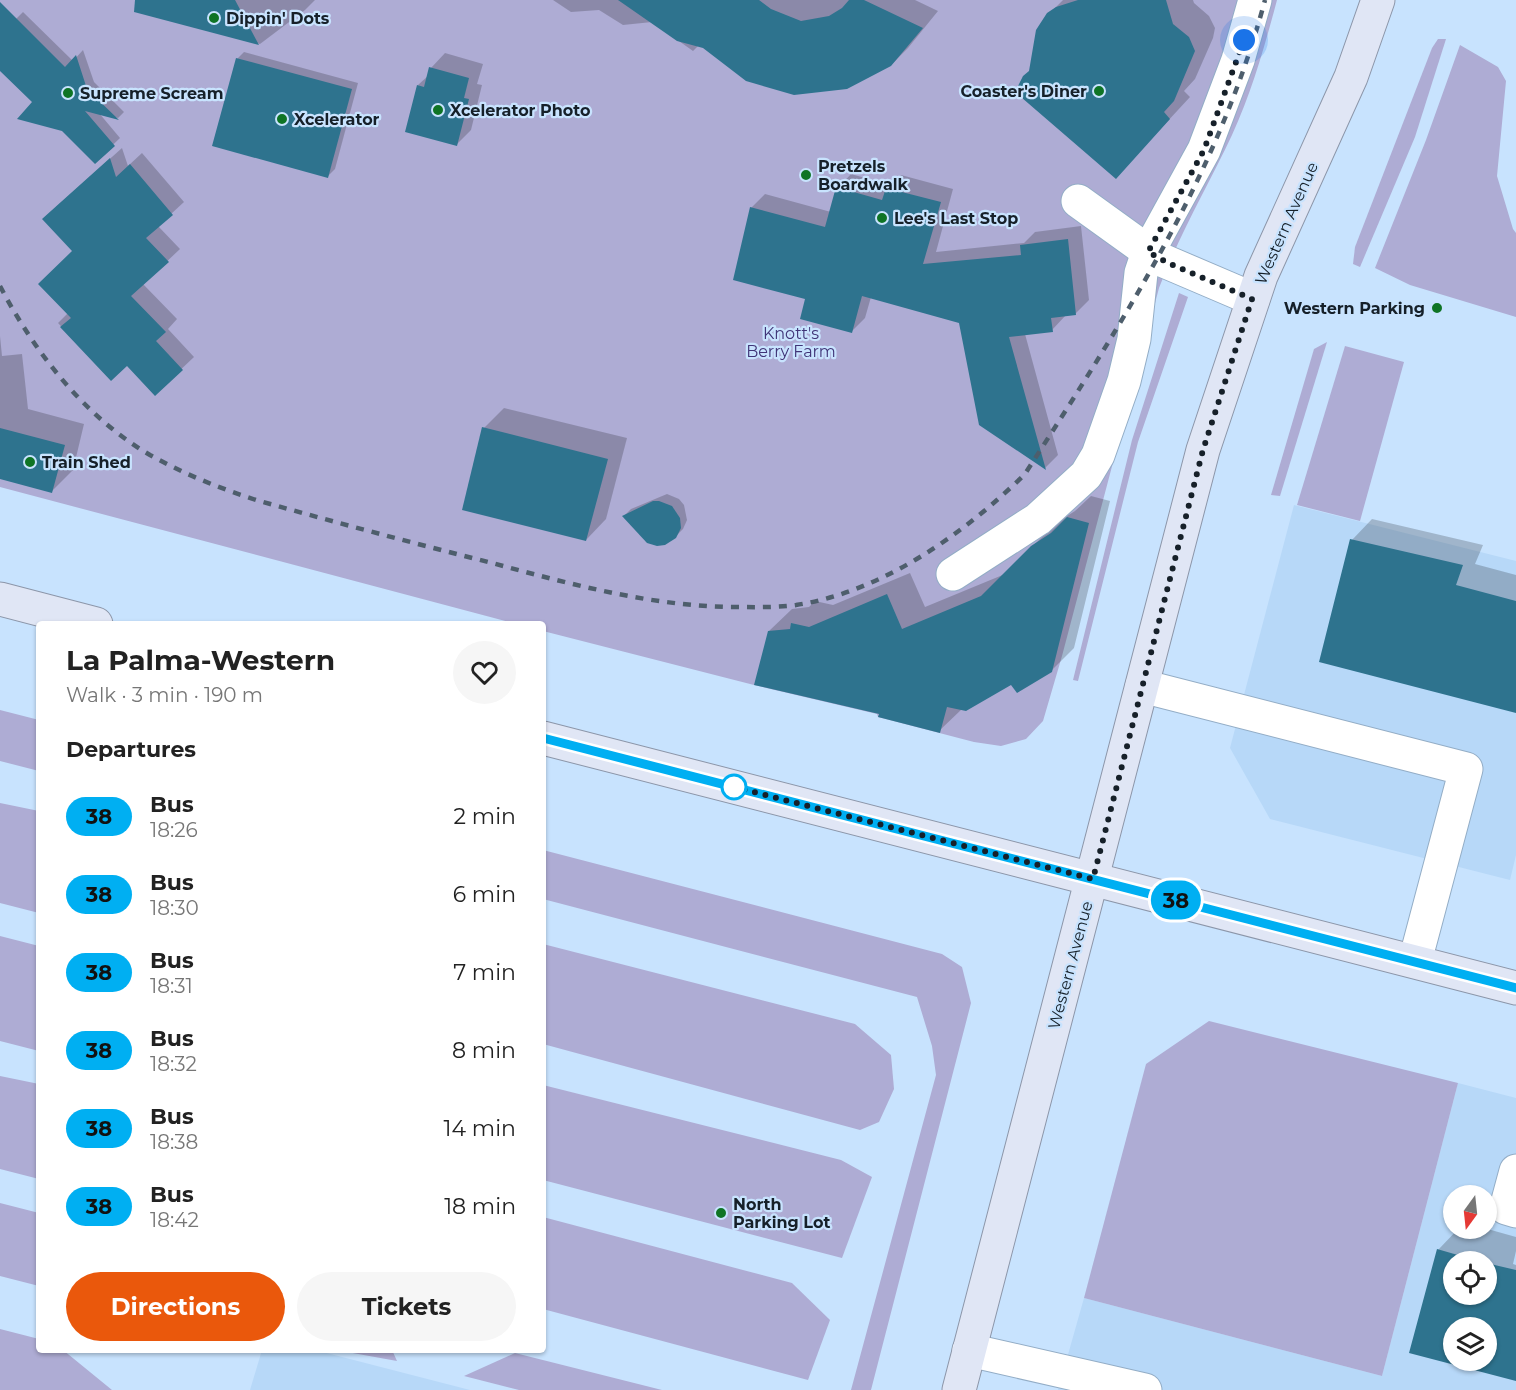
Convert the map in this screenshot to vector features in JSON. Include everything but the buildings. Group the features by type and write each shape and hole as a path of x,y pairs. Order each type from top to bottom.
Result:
{"main road":[{"name":"Western Avenue","path":"959,1390 1203,450 1252,299 1351,77 1378,0"},
{"path":"0,599 84,621"},
{"path":"546,739 1516,988"}],"lane":[{"path":"953,574 1038,519 1086,475 1098,455 1124,381 1134,339 1141,273 1148,252 1204,150 1238,60 1255,0"},
{"path":"1078,201 1148,252 1252,299"},
{"path":"1142,686 1466,769 1415,962"},
{"path":"1516,1171 1506,1208 1516,1211"},
{"path":"969,1350 1145,1390"}],"shaded area":[{"path":"1294,505 1516,561 1516,855 1510,880 1270,819 1230,748"},
{"path":"1458,1083 1516,1098 1516,1390 1058,1390 1084,1298 1382,1376"},
{"path":"261,1353 327,1353 470,1390 250,1390"}],"green space":[{"name":"Knott's Berry Farm","path":"0,0 1277,0 1246,102 1223,154 1175,249 1159,288 1043,721 1026,739 1001,746 974,742 878,717 877,714 546,632 546,621 506,621 0,487"},
{"path":"1438,39 1446,39 1415,137 1360,267 1353,264 1355,247 1432,48"},
{"path":"1460,45 1498,67 1506,81 1497,176 1516,233 1516,317 1410,285 1375,268 1426,140"},
{"path":"1179,293 1188,297 1138,442 1078,681 1073,680 1132,440"},
{"path":"1327,342 1280,496 1271,495 1314,349"},
{"path":"1345,346 1404,362 1360,521 1297,505"},
{"path":"0,710 36,719 36,770 0,761"},
{"path":"0,803 36,810 36,912 0,903"},
{"path":"546,851 942,954 962,967 971,1003 871,1390 851,1390 936,1075 932,1046 917,997 546,900"},
{"path":"0,936 36,945 36,1050 0,1041"},
{"path":"546,945 855,1024 891,1055 894,1089 879,1122 860,1130 546,1045"},
{"path":"1209,1021 1458,1083 1382,1376 1084,1298 1146,1064"},
{"path":"0,1076 36,1083 36,1178 0,1169"},
{"path":"546,1086 841,1160 872,1177 842,1258 546,1181"},
{"path":"0,1203 36,1212 36,1285 0,1276"},
{"path":"546,1218 792,1283 830,1320 808,1380 546,1310"},
{"path":"0,1329 36,1338 36,1353 67,1353 112,1390 0,1390"},
{"path":"353,1353 393,1353 397,1361"},
{"path":"515,1353 662,1390 519,1390 464,1376"}],"railway":[{"path":"0,286 46,359 83,402 104,422 126,440 150,455 229,491 403,540 580,586 638,598 728,607 779,607 828,598 890,574 920,557 976,518 1025,474 1131,304 1194,188 1245,65 1265,0"}],"bus line":[{"name":"38","path":"546,739 1516,988"}],"place":[{"name":"Dippin' Dots","path":"214,18"},
{"name":"Coaster's Diner","path":"1099,91"},
{"name":"Supreme Scream","path":"68,93"},
{"name":"Xcelerator Photo","path":"438,110"},
{"name":"Xcelerator","path":"282,119"},
{"name":"Pretzels Boardwalk","path":"806,175"},
{"name":"Lee's Last Stop","path":"882,218"},
{"name":"Western Parking","path":"1437,308"},
{"name":"Train Shed","path":"30,462"},
{"name":"North Parking Lot","path":"721,1213"}],"route":[{"path":"734,787 1093,879 1203,450 1252,299 1148,252 1204,150 1244,40"}]}
